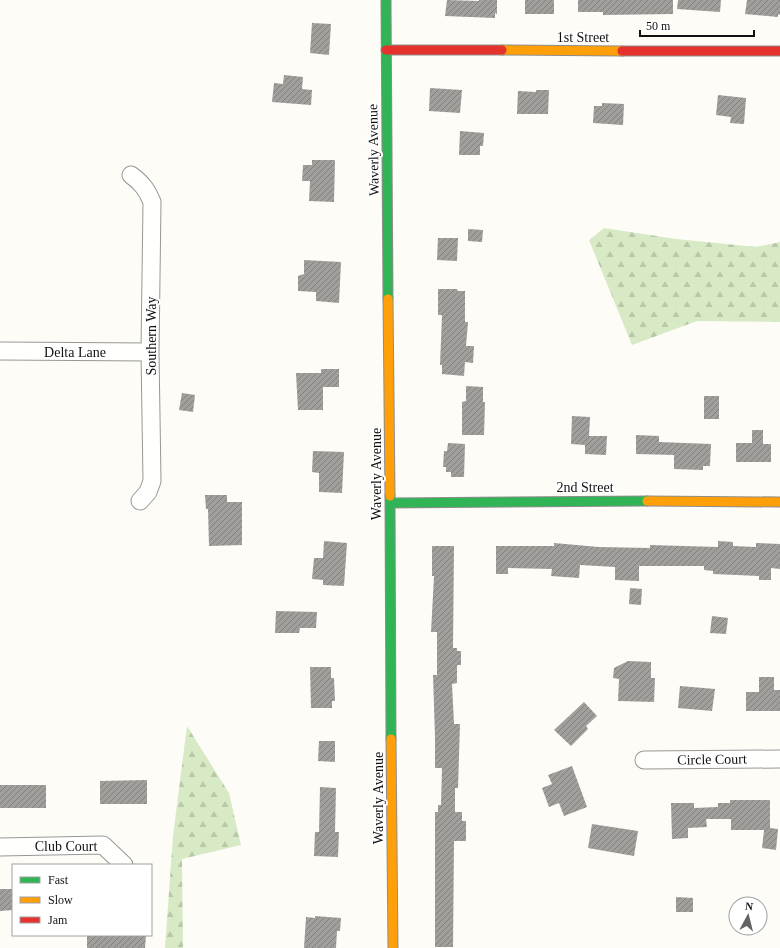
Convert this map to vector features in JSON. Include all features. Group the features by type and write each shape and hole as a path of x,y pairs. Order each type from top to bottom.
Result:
{"street":[{"name":"Waverly Avenue","path":"386,0 393,948"},
{"name":"1st Street","path":"386,50 780,51"},
{"name":"Southern Way","path":"131,175 147,190 152,202 150,352 152,481 148,492 140,501"},
{"name":"Delta Lane","path":"0,352 150,352"},
{"name":"2nd Street","path":"390,503 571,501 780,502"},
{"name":"Circle Court","path":"644,760 780,759"},
{"name":"Club Court","path":"0,847 103,845 123,864"}],"green space":[{"path":"604,228 676,239 756,247 780,242 780,322 697,321 632,345 589,240"},
{"path":"187,726 229,793 241,845 182,859 183,948 165,948 173,836"}],"building":[{"path":"447,0 497,0 497,14 495,13 495,18 445,16"},
{"path":"525,0 554,0 554,14 525,14"},
{"path":"578,0 673,0 673,14 603,15 603,12 578,12"},
{"path":"678,0 721,0 720,12 677,9"},
{"path":"747,0 780,0 780,15 778,14 778,17 745,14"},
{"path":"312,23 331,24 329,55 310,53"},
{"path":"284,75 303,77 302,89 312,90 311,105 272,102 274,83 283,84"},
{"path":"430,88 462,90 460,113 429,111"},
{"path":"536,90 549,90 548,114 517,114 518,91 536,92"},
{"path":"718,95 746,98 744,124 730,123 731,117 716,115"},
{"path":"602,103 624,104 623,125 593,123 594,106 602,106"},
{"path":"460,131 484,133 483,146 480,146 480,155 459,155"},
{"path":"312,160 335,160 334,202 309,201 310,181 302,181 303,165 312,165"},
{"path":"468,229 483,230 482,242 468,241"},
{"path":"438,238 458,238 457,261 437,260"},
{"path":"304,260 341,262 339,303 316,301 316,292 298,291 298,276 304,274"},
{"path":"438,289 457,289 458,291 465,291 465,322 468,322 466,346 474,346 473,363 465,362 464,376 442,374 442,365 440,365 442,315 438,315"},
{"path":"321,369 339,369 339,387 323,387 323,410 298,410 296,373 321,373"},
{"path":"466,386 483,387 483,402 485,402 484,435 462,435 462,402 466,401"},
{"path":"182,393 195,395 193,412 179,410"},
{"path":"704,396 719,396 719,419 704,419"},
{"path":"572,416 590,417 589,436 607,436 606,455 585,454 585,445 571,444"},
{"path":"752,430 763,430 763,444 771,444 771,462 736,462 736,443 752,443"},
{"path":"636,435 659,436 659,442 711,444 710,466 703,466 703,470 674,469 674,455 636,454"},
{"path":"448,443 465,444 464,477 451,477 451,472 446,472 446,467 443,467 444,451 447,451"},
{"path":"313,451 344,452 342,493 319,492 319,473 312,472"},
{"path":"205,495 227,495 227,502 242,502 242,545 209,546 208,509 206,509"},
{"path":"324,541 347,543 344,586 323,585 323,580 312,579 314,558 323,558"},
{"path":"718,541 733,542 733,546 756,547 756,543 780,544 780,569 771,568 771,580 759,580 759,576 713,574 713,571 704,570 704,566 639,566 639,581 615,580 615,567 580,565 579,578 551,576 552,569 508,568 508,574 496,574 496,546 554,546 554,543 599,547 650,548 650,545 718,547"},
{"path":"432,546 454,546 453,648 457,648 457,651 461,651 461,665 457,665 457,683 452,684 454,724 460,724 458,788 455,788 455,812 462,812 462,821 466,821 466,841 454,841 453,947 435,947 435,812 438,812 438,805 441,805 442,768 435,768 433,675 437,675 437,632 431,632 434,576 432,576"},
{"path":"630,588 642,589 641,605 629,604"},
{"path":"276,611 317,612 316,628 300,628 299,633 275,633"},
{"path":"712,616 728,618 726,634 710,633"},
{"path":"628,661 651,662 651,678 655,678 654,702 618,701 619,679 613,678 614,668"},
{"path":"310,667 331,667 331,678 334,678 335,701 332,701 332,708 311,708"},
{"path":"759,677 774,677 774,690 780,690 780,711 746,711 746,692 759,692"},
{"path":"680,686 715,689 712,711 678,708"},
{"path":"584,702 597,716 586,726 588,729 571,746 554,730"},
{"path":"319,741 335,741 335,762 318,761"},
{"path":"572,766 587,807 564,816 559,803 549,807 542,788 552,784 548,775"},
{"path":"147,780 147,804 100,804 100,781"},
{"path":"0,785 46,785 46,808 0,808"},
{"path":"320,787 336,788 335,832 339,832 338,857 314,856 315,832 319,832"},
{"path":"730,800 770,800 770,828 778,829 776,850 762,848 764,830 731,830 731,819 706,819 707,827 688,828 688,838 672,839 671,803 694,803 694,808 718,807 718,803 730,803"},
{"path":"592,824 638,831 634,856 588,848"},
{"path":"0,889 12,889 12,910 0,911"},
{"path":"676,897 693,898 693,912 676,912"},
{"path":"315,916 341,918 340,931 337,931 336,948 304,948 306,917 315,918"},
{"path":"87,936 146,936 145,948 87,948"}],"traffic: fast":[{"path":"386,0 388,299"},
{"path":"390,496 391,739"},
{"path":"390,503 647,501"}],"traffic: slow":[{"path":"502,50 622,51"},
{"path":"388,299 390,496"},
{"path":"647,501 780,502"},
{"path":"391,739 393,948"}],"traffic: jam":[{"path":"386,50 502,50"},
{"path":"622,51 780,51"}]}
